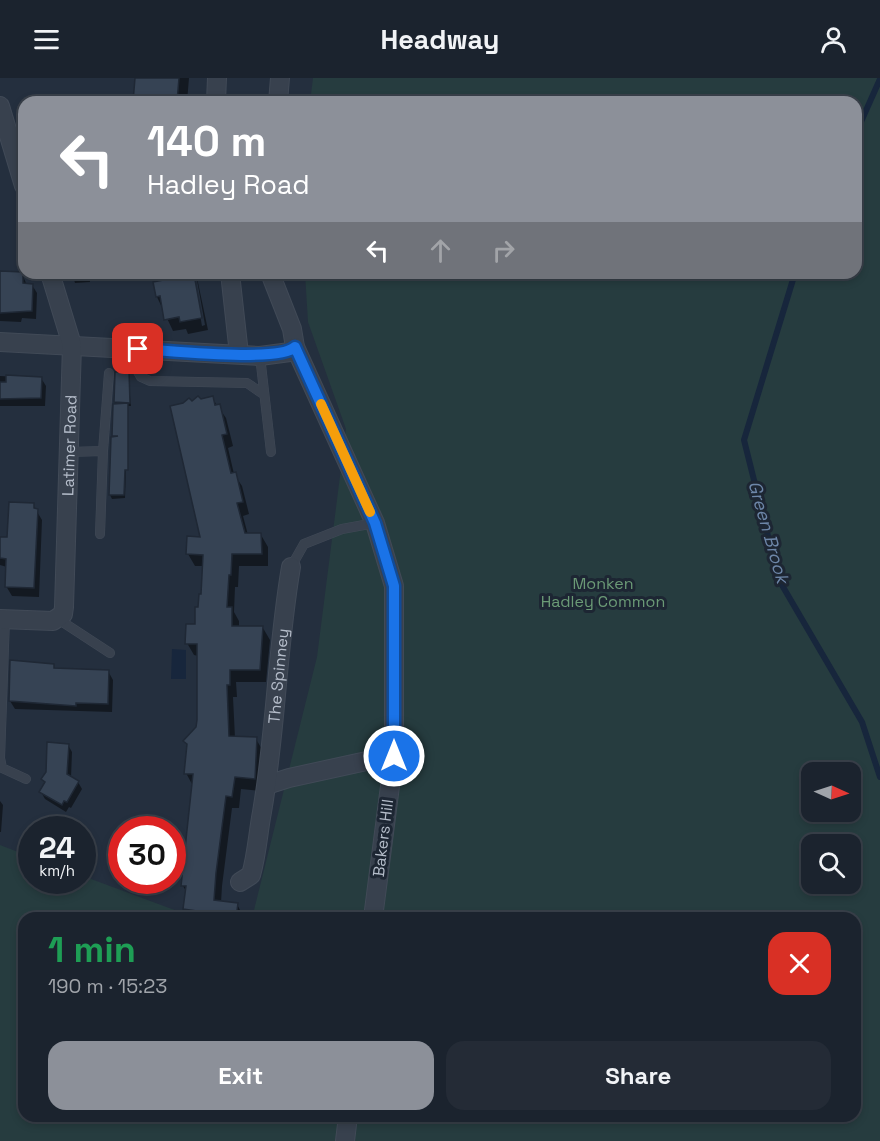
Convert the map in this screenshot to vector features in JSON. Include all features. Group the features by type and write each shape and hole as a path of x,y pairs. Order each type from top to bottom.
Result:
{"street":[{"path":"216,96 217,78"},
{"path":"278,96 280,78"},
{"path":"0,106 18,166"},
{"name":"Latimer Road","path":"52,279 72,345 64,607 58,619"},
{"path":"231,279 239,354"},
{"name":"Bakers Hill","path":"272,279 292,328 295,347 375,523 394,586 394,756 374,912"},
{"path":"0,342 260,356 290,352 295,347"},
{"name":"The Spinney","path":"240,882 251,875 255,860 267,785 284,604 291,567"},
{"path":"2,619 47,621 58,619"},
{"path":"267,785 289,777 394,756"},
{"path":"345,1141 347,1122"}],"lane":[{"path":"138,349 137,370 141,377 150,381 247,383 263,394"},
{"path":"260,356 272,452"},
{"path":"100,534 109,373"},
{"path":"69,452 103,451"},
{"path":"291,567 304,544 342,529 375,523"},
{"path":"2,619 0,758 2,768 26,779"},
{"path":"58,619 110,653"}],"green space":[{"name":"Monken Hadley Common","path":"313,78 880,78 880,1141 0,1141 0,845 18,852 18,894 96,894 96,881 108,885 108,894 131,894 180,912 18,912 18,1122 861,1122 861,912 253,912 317,657 346,429 308,322 305,279 862,279 862,96 311,96"}],"water":[{"path":"172,649 186,650 186,679 171,679"}],"building":[{"path":"135,78 179,78 178,96 134,96"},
{"path":"0,271 18,272 18,279 23,279 23,283 33,284 32,311 0,313"},
{"path":"168,279 195,279 202,318 180,322 179,317 164,320 160,296 156,297 153,282"},
{"path":"129,371 130,403 114,402 115,372"},
{"path":"6,375 42,377 41,398 0,399 0,382 6,382"},
{"path":"198,396 201,399 213,396 215,405 220,404 227,434 222,435 231,473 236,472 243,502 237,503 245,533 261,533 262,554 232,554 231,575 229,575 227,607 232,607 232,626 263,626 260,670 230,670 230,685 227,685 229,736 257,737 255,779 235,777 232,797 226,796 216,873 214,900 238,903 237,912 203,912 183,909 186,894 186,839 193,774 184,774 187,744 183,741 196,727 197,720 197,644 185,644 186,624 195,624 195,607 198,607 199,594 201,594 203,555 186,554 187,536 200,537 170,406 183,403 189,398 192,401"},
{"path":"128,403 128,470 125,470 124,495 109,495 111,437 118,436 112,436 113,404"},
{"path":"9,502 34,503 34,508 38,509 34,588 5,587 6,559 0,558 0,537 7,537"},
{"path":"10,660 54,664 54,668 109,670 108,704 76,703 76,706 9,701"},
{"path":"47,742 69,744 67,774 79,781 67,802 64,801 62,805 39,792 45,782 41,779 46,772"}],"waterway":[{"name":"Green Brook","path":"862,120 880,79"},
{"name":"Green Brook","path":"793,279 744,440 779,580 862,722 880,777"}],"slow traffic":[{"path":"321,404 370,512"}],"route":[{"path":"138,349 260,356 290,352 295,347 375,523 394,586 394,756"}]}
